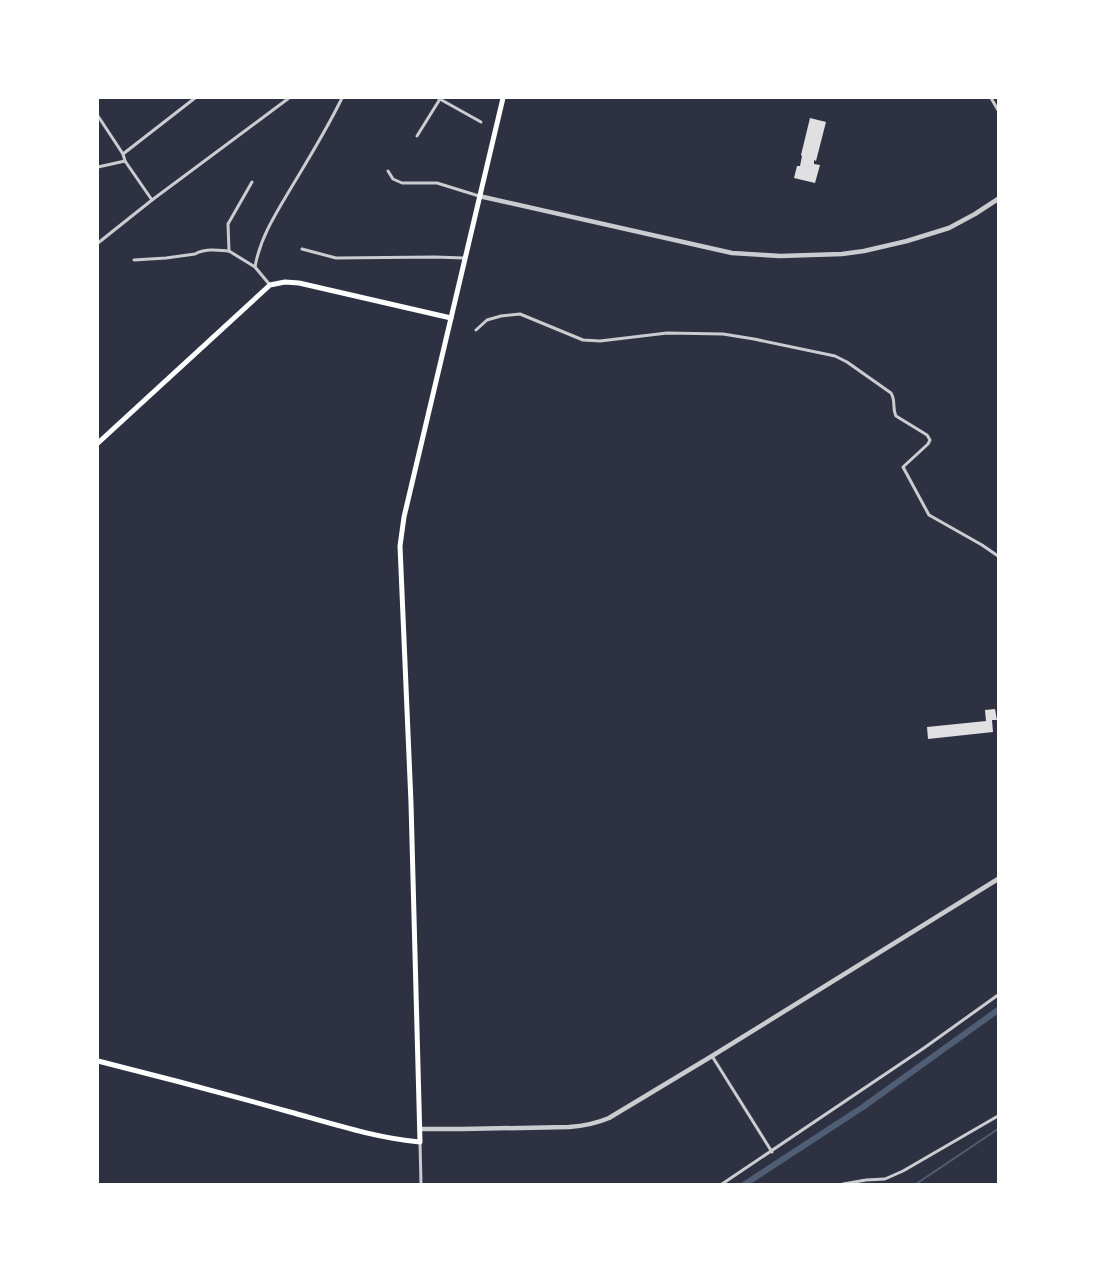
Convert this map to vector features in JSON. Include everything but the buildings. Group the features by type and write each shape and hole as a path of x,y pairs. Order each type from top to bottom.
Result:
{"main road":[{"path":"98,1061 396,1140 420,1142 410,779 400,546 404,517 503,98"},
{"path":"98,442 270,285 285,282 299,283 450,318"}],"street":[{"path":"123,154 196,98"},
{"path":"98,243 152,200 289,98"},
{"path":"255,267 256,256 261,242 276,213 332,119 342,98"},
{"path":"417,136 439,98 482,122"},
{"path":"991,98 998,110"},
{"path":"98,116 123,154 125,161 152,200"},
{"path":"98,167 125,161"},
{"path":"388,171 394,179 402,182 437,182 479,196 732,253 780,256 842,254 907,241 949,228 998,199"},
{"path":"229,251 228,224 252,182"},
{"path":"302,249 336,258 464,258"},
{"path":"134,260 166,258 210,250 229,251 255,267 270,285"},
{"path":"476,330 486,320 520,314 584,340 600,341 667,333 723,334 762,340 835,356 847,362 891,393 894,397 894,412 896,416 927,435 930,440 903,467 929,515 998,556"},
{"path":"420,1128 569,1127 597,1123 614,1115 712,1056 998,878"},
{"path":"722,1184 924,1048 998,995"},
{"path":"712,1056 772,1152"},
{"path":"843,1184 885,1179 904,1171 998,1116"},
{"path":"420,1142 421,1184"}],"waterway":[{"path":"745,1184 863,1107 998,1010"},
{"path":"916,1184 998,1129"}]}
